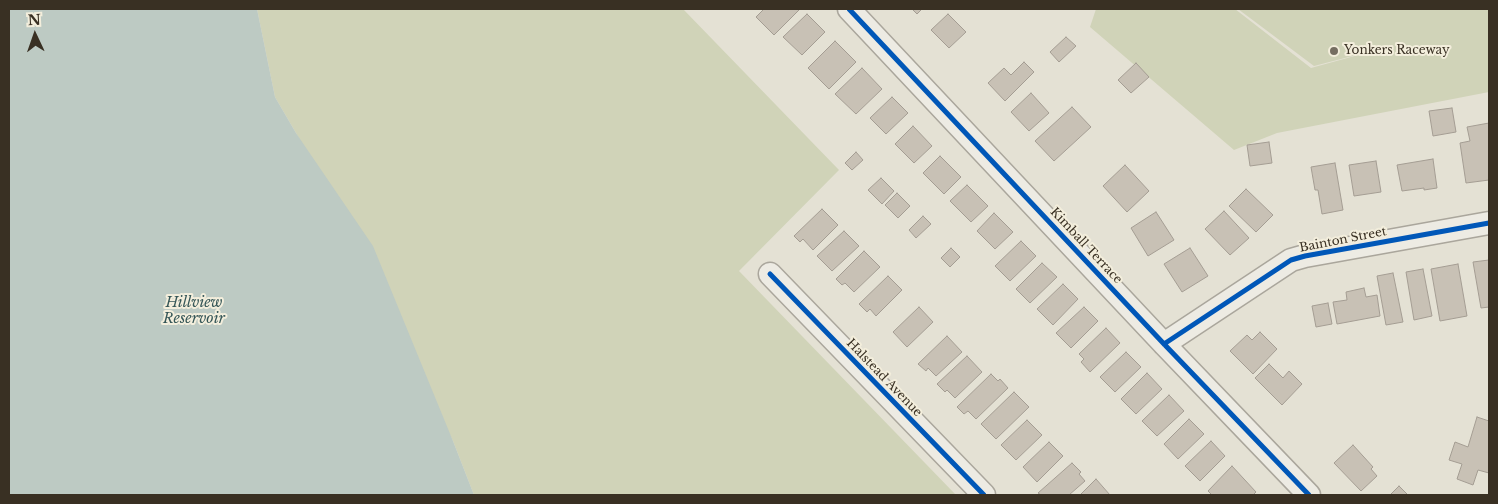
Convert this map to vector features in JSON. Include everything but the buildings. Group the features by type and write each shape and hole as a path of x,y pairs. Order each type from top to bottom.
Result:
{"street":[{"name":"Kimball Terrace","path":"849,9 1308,495"},
{"name":"Bainton Street","path":"1164,344 1291,260 1489,223"},
{"name":"Halstead Avenue","path":"770,274 984,495"}],"green space":[{"path":"257,9 683,9 839,170 739,271 956,495 474,495 453,441 296,133 275,97"},
{"path":"1096,9 1235,9 1311,68 1391,46 1314,66 1238,9 1489,9 1489,92 1277,133 1234,150 1090,27"}],"water":[{"name":"Hillview Reservoir","path":"9,9 257,9 275,97 296,133 373,246 474,495 9,495"}],"cycle path":[{"path":"849,9 1164,344 1309,495"},
{"path":"1164,344 1291,260 1489,223"},
{"path":"770,274 984,495"}],"place":[{"name":"Yonkers Raceway","path":"1334,51"}]}
